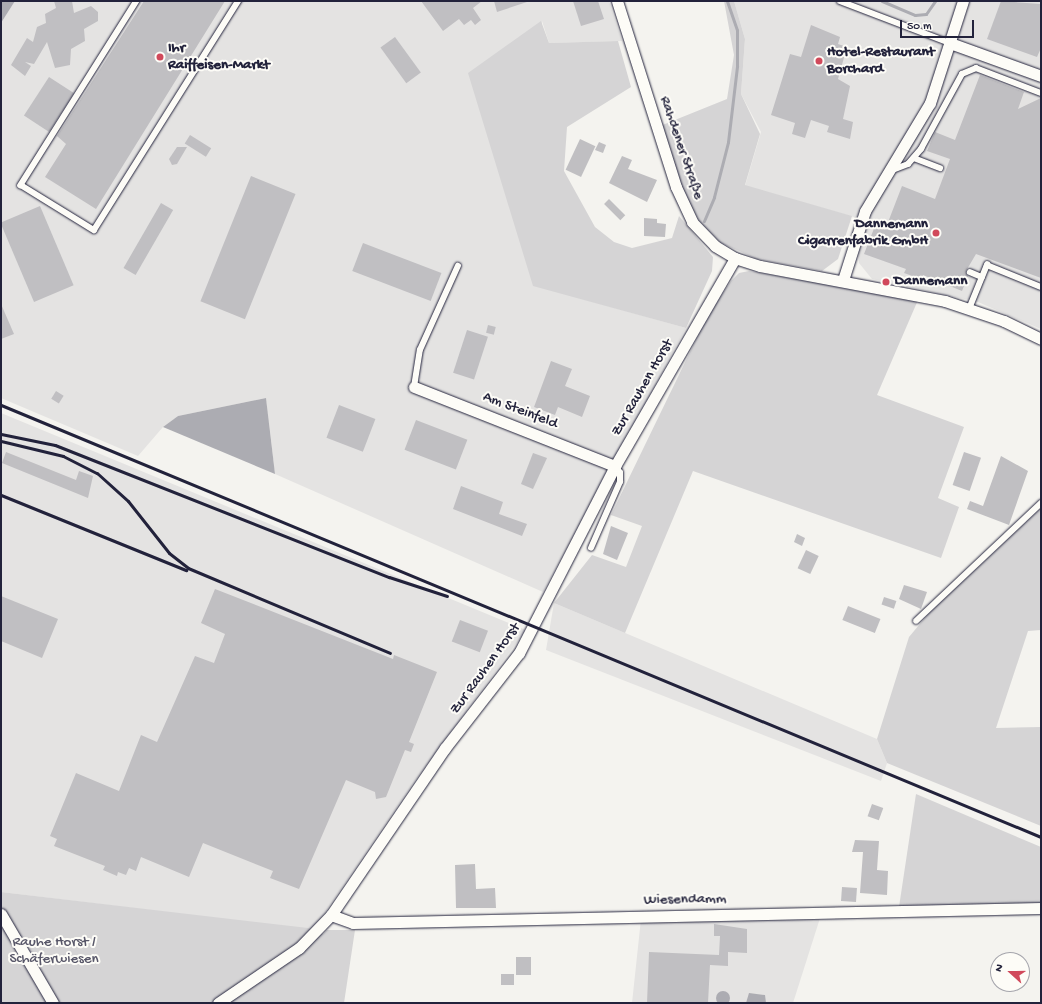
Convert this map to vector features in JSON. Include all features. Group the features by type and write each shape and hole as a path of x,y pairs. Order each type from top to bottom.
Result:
{"street":[{"name":"Rahdener Straße","path":"617,1 676,188 692,222 715,246 735,258 944,301 969,309 1041,339"},
{"path":"843,280 865,211 930,103 963,1"},
{"path":"950,43 1041,76"},
{"name":"Zur Rauhen Horst","path":"218,1003 299,948 331,915 445,748 519,653 615,466 735,258"},
{"name":"Am Steinfeld","path":"414,387 615,466"},
{"name":"Wiesendamm","path":"331,915 353,923 1041,908"},
{"path":"1,914 53,1003"}],"lane":[{"path":"137,1 21,185 94,230 238,1"},
{"path":"840,1 950,43"},
{"path":"889,172 908,164 914,158 962,74 976,68 1041,93"},
{"path":"914,158 940,168"},
{"path":"969,309 987,265 1041,287"},
{"path":"414,387 420,350 458,266"},
{"path":"970,272 982,277"},
{"path":"591,548 620,482 620,473 615,466"},
{"path":"916,621 1041,503"}],"shaded area":[{"path":"1,1 15,1 1,23"},
{"path":"15,1 609,1 622,41 549,43 542,21 533,285 686,328 543,592 275,474 266,398 178,416 163,427 138,456 1,398 1,23"},
{"path":"734,1 1041,1 1041,329 978,302 872,279 859,263 854,217 745,186 761,132 741,94 745,39"},
{"path":"266,398 275,474 163,427 178,416"},
{"path":"1,413 526,630 414,782 313,930 1,892"},
{"path":"554,603 877,739 887,763 881,781 546,650"},
{"path":"821,915 793,1003 632,1003 641,919"},
{"path":"723,991 728,993 730,998 728,1003 723,1005 718,1003 716,998 718,993"},
{"path":"749,993 765,995 766,1003 746,1003"}],"green space":[{"path":"724,1 734,1 745,39 741,94 760,134 745,185 852,216 838,259 822,271 757,259 721,243 700,222 683,193 660,126 727,99 734,55"},
{"path":"541,21 549,43 618,41 631,87 567,127 564,171 595,227 614,242 632,248 672,238 679,216 713,257 712,271 686,328 533,286 468,73"},
{"path":"749,271 918,300 877,395 964,427 938,498 959,507 941,558 693,471 625,633 554,603 592,555 626,567 642,526 611,515 707,317 731,281 739,273"},
{"path":"1041,508 1041,630 1028,631 996,728 1041,727 1041,826 887,763 877,739 909,637 929,613"},
{"path":"916,794 1041,847 1041,904 899,907"},
{"name":"Rauhe Horst / Schäferwiesen","path":"1,892 308,928 323,934 327,930 355,930 344,1003 1,1003"}],"building":[{"path":"54,1 72,1 74,13 91,6 98,12 98,21 84,29 85,41 71,49 70,65 55,68 47,42 34,64 25,62 31,66 25,76 11,65 27,38 33,42 37,27 46,23 45,14 56,8"},
{"path":"144,1 225,1 96,209 45,177 66,144 57,136"},
{"path":"421,1 482,1 473,8 481,20 475,25 471,20 464,25 459,19 443,31"},
{"path":"494,1 527,1 527,2 497,12"},
{"path":"573,1 598,1 604,19 581,26"},
{"path":"1001,1 1041,4 1041,48 1037,57 987,39"},
{"path":"811,25 840,37 838,44 847,47 838,79 850,86 843,119 853,122 850,139 827,132 829,126 811,120 805,138 792,134 795,123 771,115 790,54 801,57"},
{"path":"395,37 421,73 406,83 380,48"},
{"path":"980,75 1024,92 1018,109 1041,98 1041,278 976,254 966,271 968,276 962,291 923,275 921,279 904,273 906,269 864,254 875,226 885,230 902,186 935,199 950,159 927,151 935,132 955,140"},
{"path":"49,77 74,93 49,132 24,116"},
{"path":"190,135 211,148 206,157 185,143"},
{"path":"580,139 595,146 581,177 566,170"},
{"path":"599,142 606,145 603,153 595,150"},
{"path":"177,147 187,147 177,164 172,165 169,159"},
{"path":"622,156 632,160 628,169 657,180 647,202 609,183"},
{"path":"251,176 296,194 245,319 200,301"},
{"path":"609,199 625,215 620,220 604,204"},
{"path":"161,203 173,210 136,275 124,268"},
{"path":"40,206 74,285 34,302 1,223"},
{"path":"644,218 657,219 657,223 666,224 665,237 644,236"},
{"path":"363,243 441,273 431,301 352,271"},
{"path":"1,304 14,334 1,339"},
{"path":"488,325 496,327 494,335 486,333"},
{"path":"467,330 488,337 474,380 453,373"},
{"path":"551,361 572,369 565,386 590,396 582,417 558,407 555,415 534,407"},
{"path":"56,391 64,396 59,403 51,399"},
{"path":"339,405 375,419 363,452 326,438"},
{"path":"416,420 467,440 456,470 405,450"},
{"path":"6,452 76,480 79,471 93,476 88,498 2,463"},
{"path":"964,452 981,458 970,491 953,485"},
{"path":"533,453 547,458 533,489 521,484"},
{"path":"1001,456 1028,471 1009,525 967,509 970,501 983,506"},
{"path":"461,486 503,502 499,514 527,524 522,536 453,509"},
{"path":"611,526 628,533 617,560 603,554"},
{"path":"797,534 805,538 802,546 794,542"},
{"path":"806,550 819,556 810,574 798,568"},
{"path":"904,585 927,592 921,609 899,599"},
{"path":"215,589 393,659 394,655 437,672 409,742 414,744 411,752 405,750 386,797 376,799 375,792 346,780 299,889 270,878 273,871 203,843 189,877 141,857 136,871 129,868 126,875 118,872 117,876 103,870 105,866 54,846 57,839 50,836 76,773 119,791 141,735 157,742 195,656 214,663 225,634 201,623"},
{"path":"1,596 58,619 42,658 1,641"},
{"path":"884,597 896,601 894,609 882,605"},
{"path":"848,606 880,619 875,633 842,620"},
{"path":"460,620 488,631 480,652 452,641"},
{"path":"872,804 883,808 879,820 868,816"},
{"path":"855,840 879,841 877,870 888,871 887,895 860,893 863,852 852,852"},
{"path":"475,864 476,889 495,888 496,908 456,908 455,865"},
{"path":"842,887 857,888 856,902 841,901"},
{"path":"714,924 747,929 747,953 728,952 728,966 710,965 708,1003 647,1003 649,952 719,955 720,936 714,936"},
{"path":"516,957 531,957 531,975 516,975"},
{"path":"501,974 514,974 514,985 501,985"}],"waterway":[{"path":"704,221 714,197 728,142 737,66 737,30 727,1"},
{"path":"882,1 915,15 926,14 935,1"}],"railway":[{"path":"1,405 1041,837"},
{"path":"1,434 55,445 389,577 447,596"},
{"path":"1,441 63,456 97,473 128,501 169,553 188,568 390,653"},
{"path":"1,495 186,570"}],"place":[{"name":"Ihr Raiffeisen-Markt","path":"160,57"},
{"name":"Hotel-Restaurant Borchard","path":"819,61"},
{"name":"Dannemann Cigarrenfabrik GmbH","path":"936,233"},
{"name":"Dannemann","path":"886,282"}]}
